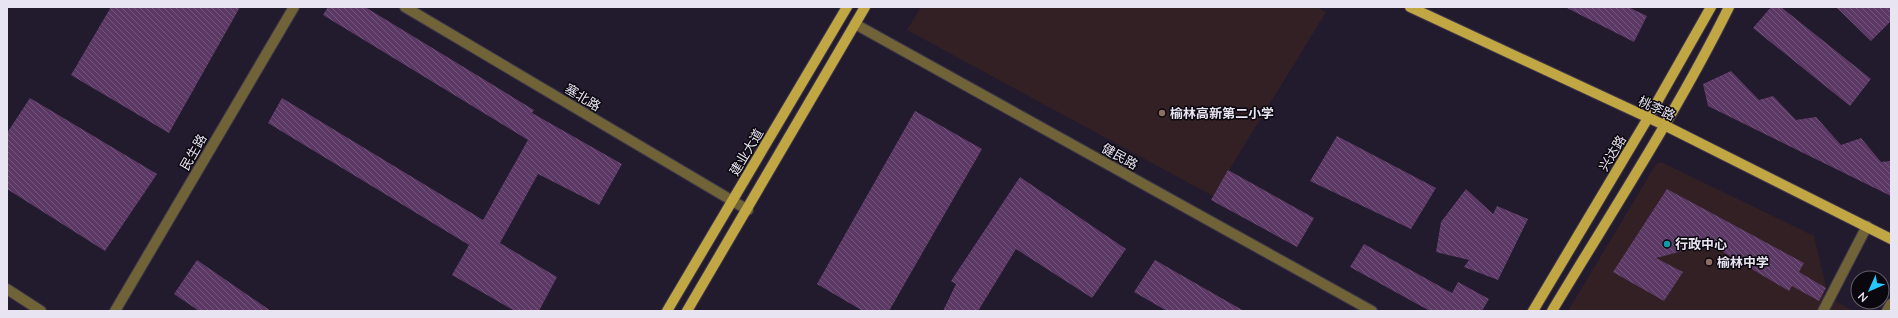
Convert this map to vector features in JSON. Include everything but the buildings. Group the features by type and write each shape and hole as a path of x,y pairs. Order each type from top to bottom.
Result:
{"main road":[{"name":"建业大道","path":"667,311 847,7"},
{"path":"687,311 748,210 865,7"},
{"name":"桃李路","path":"1410,7 1664,125 1891,239"},
{"name":"兴达路","path":"1533,311 1648,118 1711,7"},
{"path":"1552,311 1664,125 1713,40 1729,7"}],"street":[{"name":"民生路","path":"115,311 294,7"},
{"name":"塞北路","path":"405,7 748,210"},
{"name":"健民路","path":"855,24 1372,311"},
{"path":"1823,311 1867,226"},
{"path":"7,289 41,311"},
{"path":"1887,311 1891,304"}],"shaded area":[{"name":"榆林高新第二小学","path":"921,7 1317,7 1326,12 1213,196 907,30"},
{"name":"榆林中学","path":"1661,162 1814,236 1826,288 1823,294 1853,311 1568,311 1656,164"}],"place":[{"name":"榆林高新第二小学","path":"1162,113"},
{"name":"行政中心","path":"1667,244"},
{"name":"榆林中学","path":"1709,262"}]}
